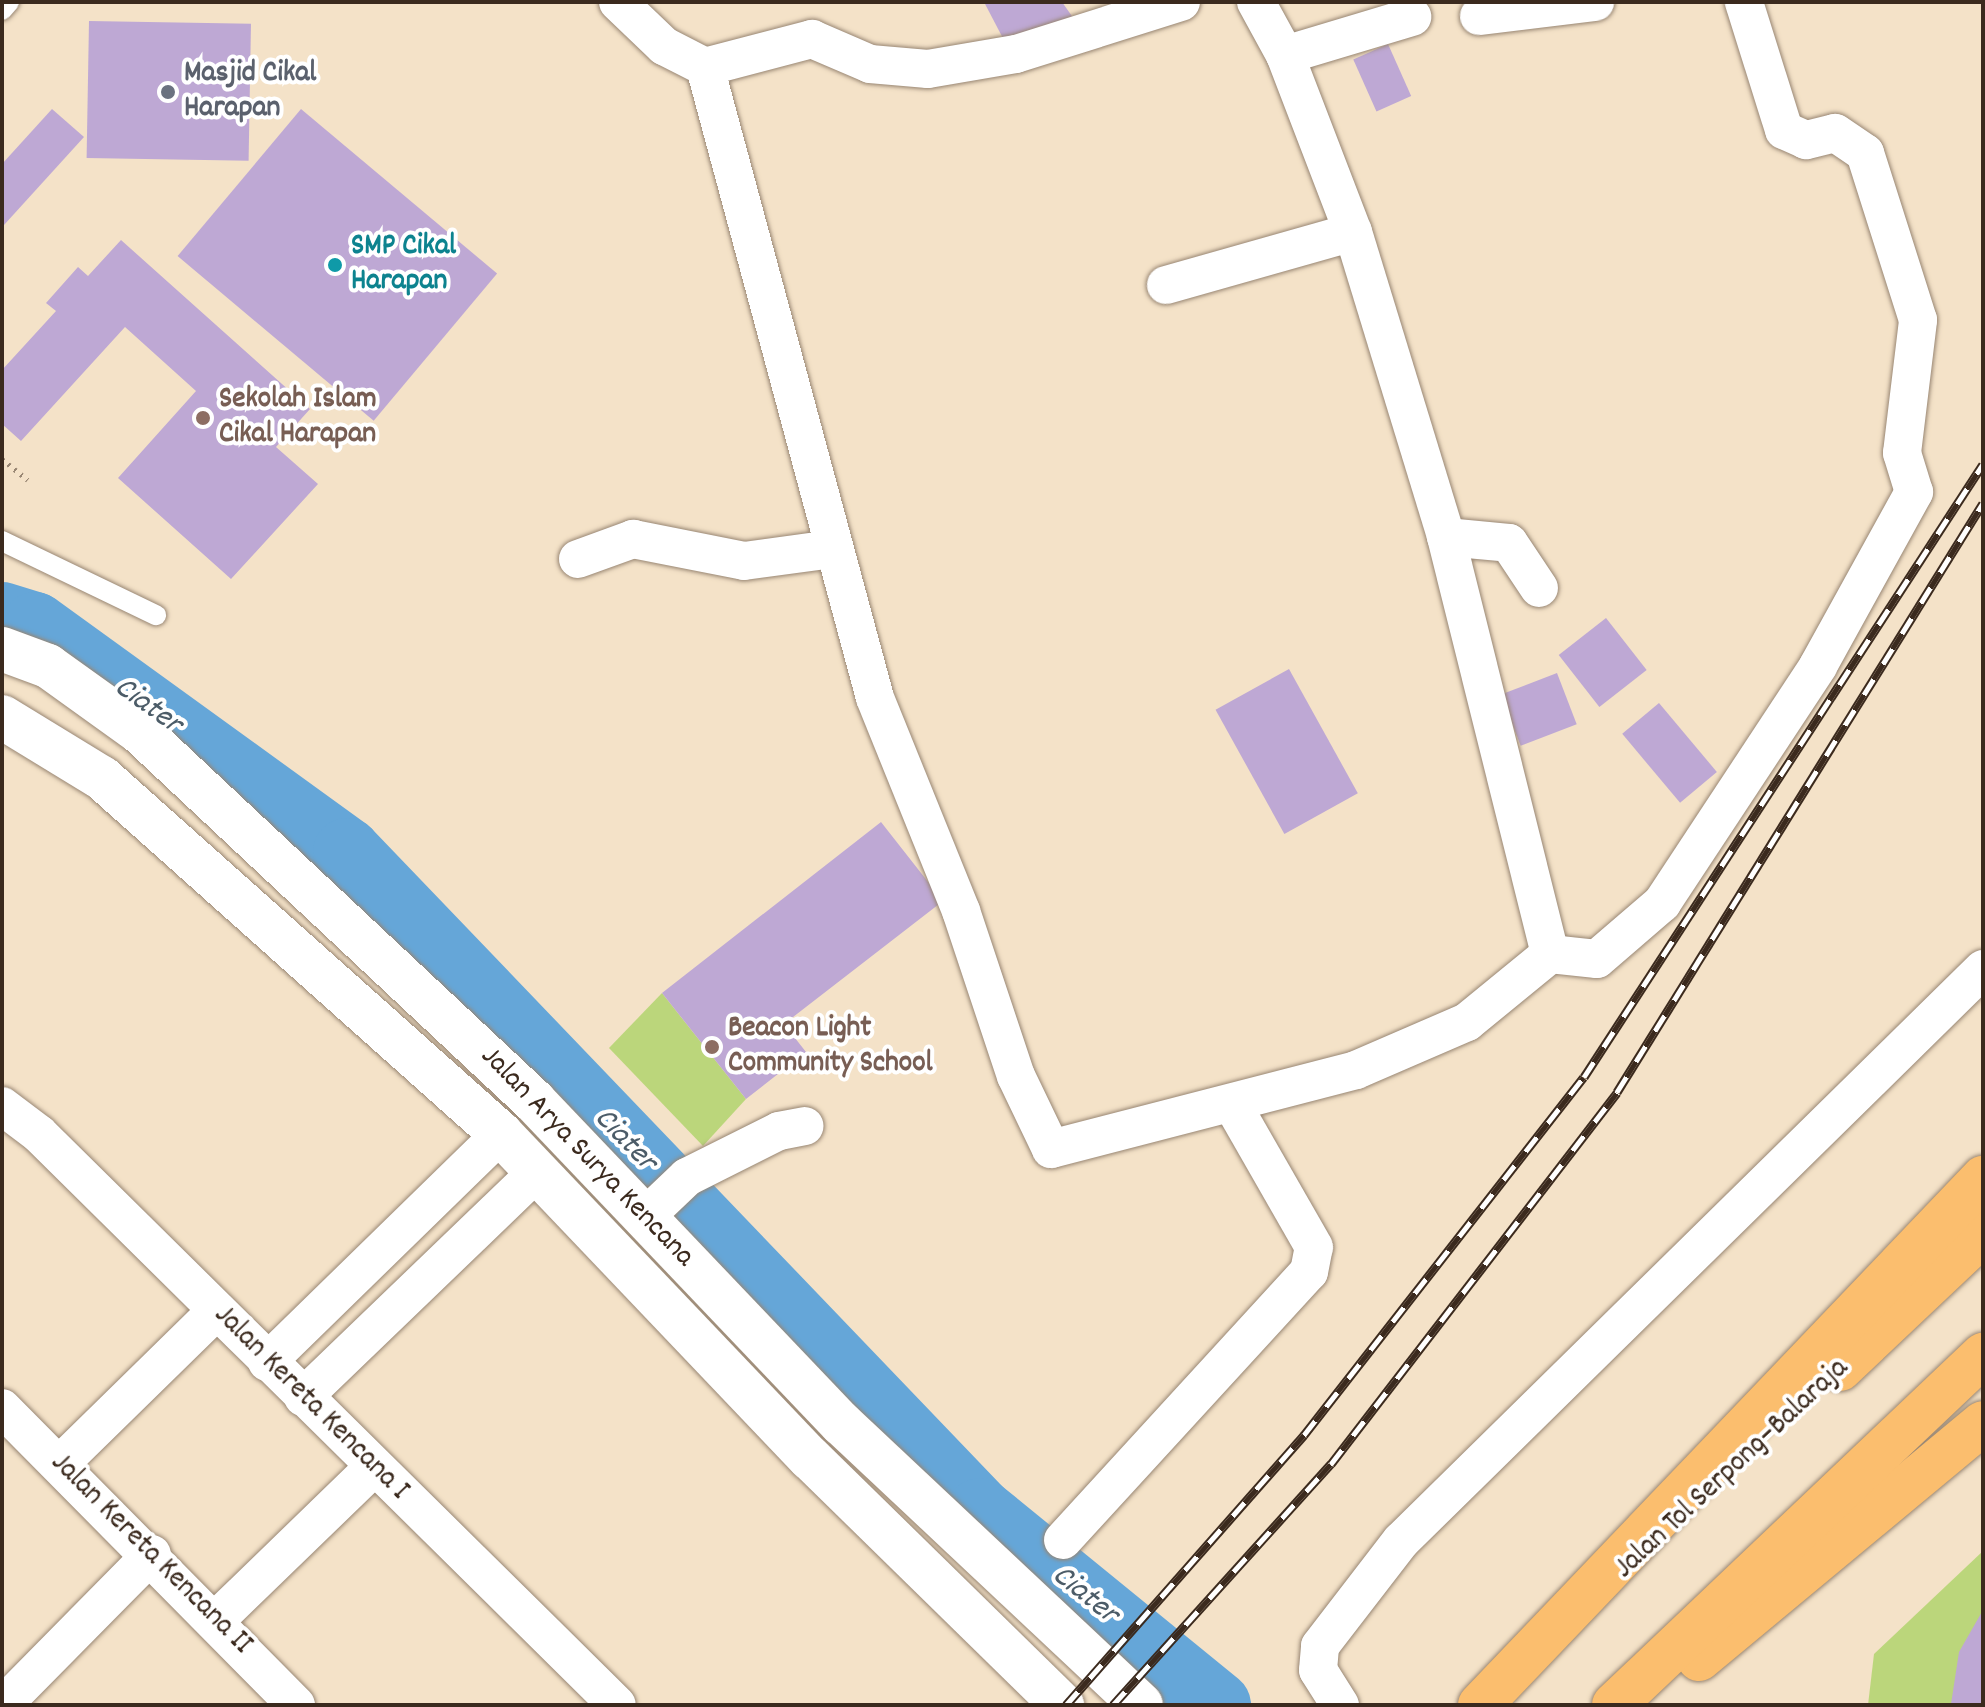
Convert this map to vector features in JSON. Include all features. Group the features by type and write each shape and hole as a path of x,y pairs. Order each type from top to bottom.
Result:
{"highway":[{"path":"1481,1705 1983,1178"},
{"name":"Jalan Tol Serpong–Balaraja","path":"1481,1705 1983,1234"},
{"path":"1614,1705 1983,1355"},
{"path":"1639,1705 1983,1423"}],"street":[{"path":"618,2 664,46 705,67 823,39 870,64 928,69 1016,54 1181,2"},
{"path":"1256,2 1285,55 1353,232 1446,537 1550,954"},
{"path":"1479,16 1554,4 1595,2"},
{"path":"705,67 875,698 961,911 1016,1076 1051,1149 1356,1070 1467,1022 1550,954 1597,959 1662,903 1818,666 1914,492 1902,453 1918,320 1865,153 1835,133 1806,140 1784,130 1744,2"},
{"path":"1285,55 1412,17"},
{"path":"1166,285 1353,232"},
{"path":"1446,537 1509,543 1539,588"},
{"path":"578,559 633,539 744,561 833,549"},
{"name":"Jalan Arya Surya Kencana","path":"2,649 48,666 140,732 534,1101 570,1140 664,1197 842,1424 1141,1705"},
{"name":"Jalan Arya Surya Kencana","path":"2,717 102,778 501,1134 810,1458 1062,1705"},
{"path":"1340,1705 1318,1670 1320,1646 1401,1541 1983,969"},
{"path":"267,1362 534,1101"},
{"path":"1063,1540 1309,1272 1314,1247 1232,1104"},
{"name":"Jalan Kereta Kencana I","path":"2,1106 216,1311 617,1705"},
{"path":"664,1197 779,1131 805,1126"},
{"path":"303,1397 570,1140"},
{"path":"61,1463 216,1311"},
{"name":"Jalan Kereta Kencana II","path":"2,1408 217,1619 296,1705"},
{"path":"810,1458 842,1424"},
{"path":"217,1619 373,1468"},
{"path":"3,1705 152,1554"}],"lane":[{"path":"2,10 9,2"},
{"path":"2,541 156,615"}],"path":[{"path":"2,459 28,480"}],"green space":[{"path":"662,993 746,1099 703,1146 609,1048"},
{"path":"1983,1551 1983,1705 1868,1705 1874,1654"}],"building":[{"path":"984,2 1062,2 1074,19 1007,46"},
{"name":"Masjid Cikal Harapan","path":"89,21 251,24 249,161 87,158"},
{"path":"1388,44 1411,96 1376,112 1353,59"},
{"path":"52,109 84,137 4,225 2,164"},
{"name":"SMP Cikal Harapan","path":"301,109 497,274 374,421 178,256"},
{"path":"121,240 310,409 276,447 318,484 231,579 118,478 196,391 125,327 21,441 2,424 2,370 56,311 46,303 78,267 88,276"},
{"path":"1606,618 1647,670 1599,707 1559,655"},
{"path":"1289,669 1358,793 1284,834 1216,710"},
{"path":"1557,673 1577,724 1521,746 1501,695"},
{"path":"1659,703 1717,772 1680,803 1622,734"},
{"path":"881,822 943,901 784,1024 806,1052 746,1099 662,993"},
{"path":"1983,1610 1983,1705 1951,1704 1959,1652"}],"waterway":[{"name":"Ciater","path":"2,616 35,626 347,852 980,1512 1217,1705"}],"railway":[{"path":"1066,1705 1304,1435 1584,1077 1983,464"},
{"path":"1113,1705 1331,1464 1617,1092 1983,503"}],"place":[{"name":"Masjid Cikal Harapan","path":"168,92"},
{"name":"SMP Cikal Harapan","path":"335,265"},
{"name":"Sekolah Islam Cikal Harapan","path":"203,418"},
{"name":"Beacon Light Community School","path":"712,1047"}]}
